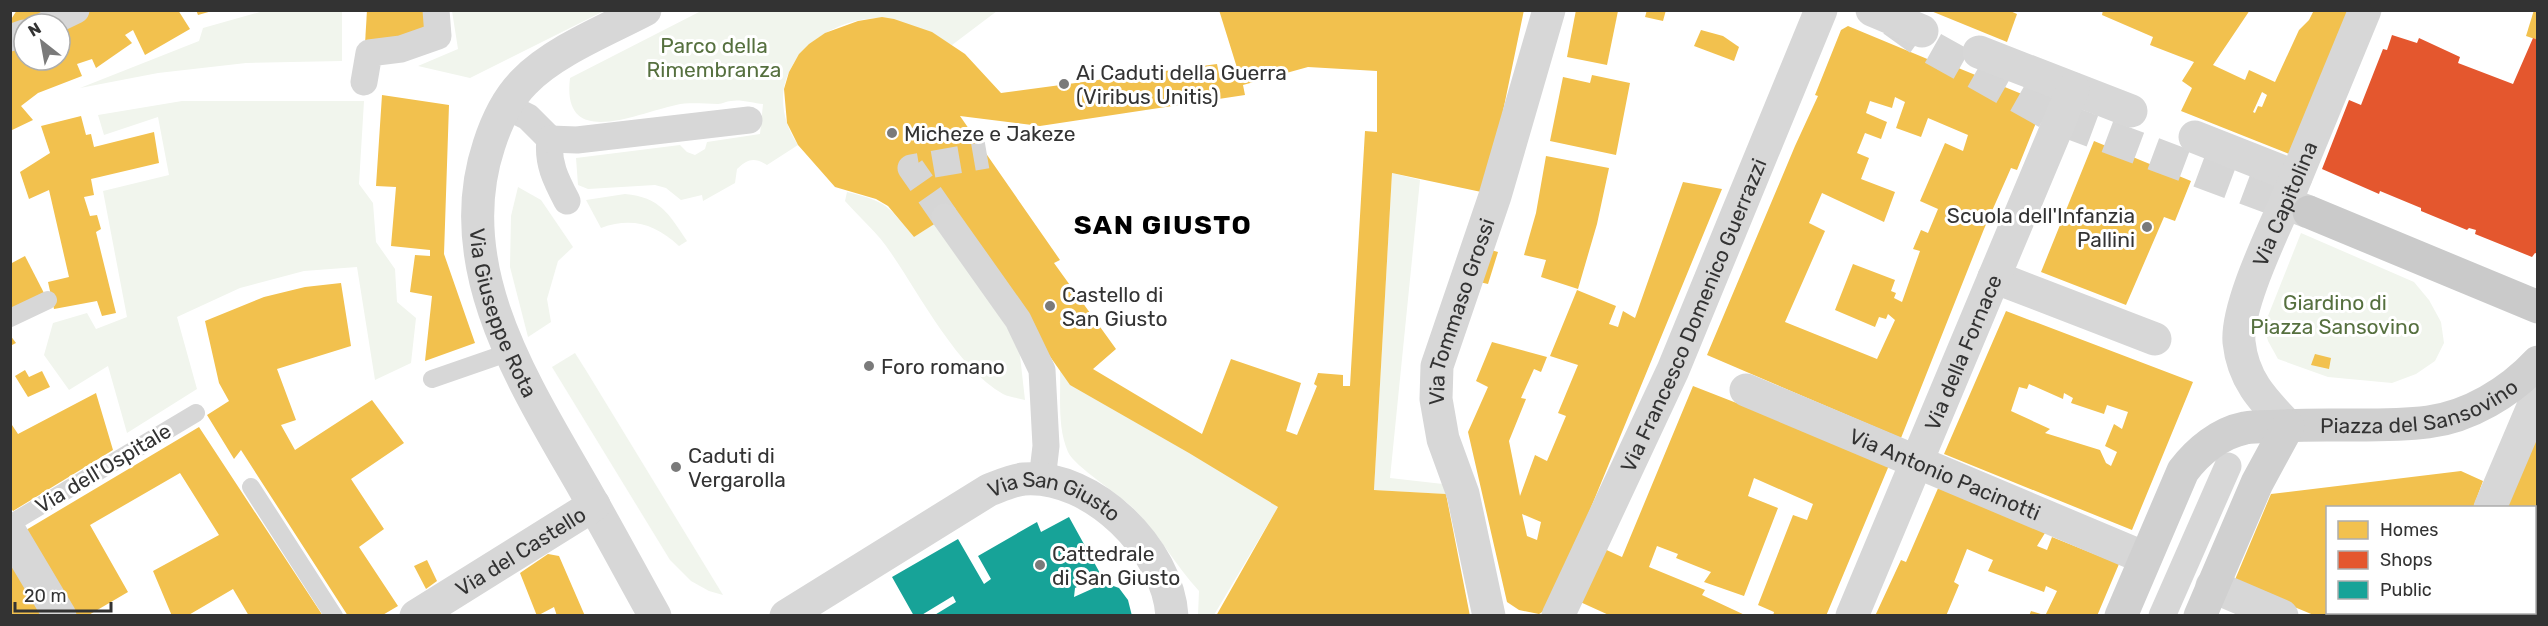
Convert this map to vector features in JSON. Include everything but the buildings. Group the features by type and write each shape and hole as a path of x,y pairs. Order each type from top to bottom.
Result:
{"main road":[{"path":"2309,212 2538,307"},
{"name":"Piazza del Sansovino","path":"2121,615 2183,471 2194,456 2208,444 2244,428 2429,422 2463,413 2490,400 2522,379 2538,362"},
{"name":"Piazza del Sansovino","path":"2200,615 2257,483 2288,426"}],"street":[{"path":"364,82 369,53 401,49 438,36 436,10"},
{"path":"645,10 547,63 523,82 506,106 528,117 550,139 577,140 748,120"},
{"name":"Via Tommaso Grossi","path":"1489,615 1463,494 1443,439 1436,399 1437,366 1495,196 1549,10"},
{"name":"Via Francesco Domenico Guerrazzi","path":"1558,615 1673,370 1821,10"},
{"path":"1872,10 1922,31"},
{"name":"Via Capitolina","path":"2288,426 2263,400 2245,371 2239,340 2241,316 2263,256 2365,10"},
{"path":"1979,52 2131,111"},
{"name":"Via della Fornace","path":"1852,615 2073,89"},
{"name":"Via Giuseppe Rota","path":"506,106 493,133 483,163 478,194 480,254 486,287 510,352 654,615"},
{"path":"2195,137 2296,177"},
{"path":"550,139 548,156 555,178 567,201"},
{"path":"945,217 1018,320 1042,370 1046,446 1042,480"},
{"path":"1994,277 2155,339"},
{"name":"Via Antonio Pacinotti","path":"1746,390 2145,558"},
{"path":"2490,506 2538,395"},
{"path":"2162,615 2228,466"},
{"name":"Via San Giusto","path":"786,615 989,490 1023,479 1042,480 1089,496 1107,508 1129,528 1162,572 1169,592 1172,615"},
{"name":"Via del Castello","path":"416,615 594,505"},
{"path":"10,532 60,615"},
{"path":"2212,586 2282,615"}],"lane":[{"path":"10,318 48,300"},
{"path":"432,379 510,352"},
{"name":"Via dell'Ospitale","path":"10,524 196,413"},
{"path":"251,487 334,615"}],"green space":[{"path":"267,10 342,11 342,61 246,63 158,73 80,88 199,41 203,28"},
{"name":"Parco della Rimembranza","path":"452,10 604,11 470,78 418,66 458,49"},
{"name":"Parco della Rimembranza","path":"701,11 997,11 952,45 904,25 879,18 855,21 832,30 813,42 797,58 787,77 783,98 786,121 798,145 767,165 755,160 744,163 737,169 735,183 703,201 702,195 681,200 666,188 655,185 588,189 578,185 576,158 680,145 687,152 695,155 705,149 707,142 760,134 763,104 738,100 718,104 681,104 605,122 589,121 577,114 570,100 570,78"},
{"path":"182,101 364,101 359,184 373,203 376,242 395,269 397,302 416,318 411,363 375,380 357,267 304,271 240,288 177,317 197,389 127,433 108,366 69,390 44,355 53,323 87,313 96,329 127,317 103,191 169,175 158,117 104,135 98,115"},
{"path":"1392,173 1420,180 1390,478 1443,484 1446,494 1374,490"},
{"path":"518,187 541,200 573,247 558,261 547,299 551,322 528,337 510,267 511,216"},
{"path":"847,192 886,206 914,237 940,220 1019,347 1025,400 1003,394 986,382 955,349 886,246 845,201"},
{"path":"625,194 647,199 662,208 687,241 679,246 661,232 633,223 601,228 586,200"},
{"name":"Giardino di Piazza Sansovino","path":"2301,233 2414,282 2429,300 2441,322 2444,343 2435,361 2416,374 2392,383 2328,377 2278,359 2268,341 2264,326"},
{"path":"575,353 723,595 709,591 691,581 670,560 552,367"},
{"path":"1060,370 1278,507 1214,615 1198,615 1199,591 1151,529 1134,509 1088,473 1068,452 1062,432 1060,412"}],"tunnel":[{"path":"1893,20 1929,46 2055,117 2309,212"},
{"path":"945,217 911,168 987,155"}],"place":[{"name":"Ai Caduti della Guerra (Viribus Unitis)","path":"1064,84"},
{"name":"Micheze e Jakeze","path":"892,133"},
{"name":"Scuola dell'Infanzia Pallini","path":"2147,227"},
{"name":"Castello di San Giusto","path":"1050,306"},
{"name":"Foro romano","path":"869,366"},
{"name":"Caduti di Vergarolla","path":"676,467"},
{"name":"Cattedrale di San Giusto","path":"1040,565"}],"district":[{"name":"SAN GIUSTO","path":"1163,225"}]}
